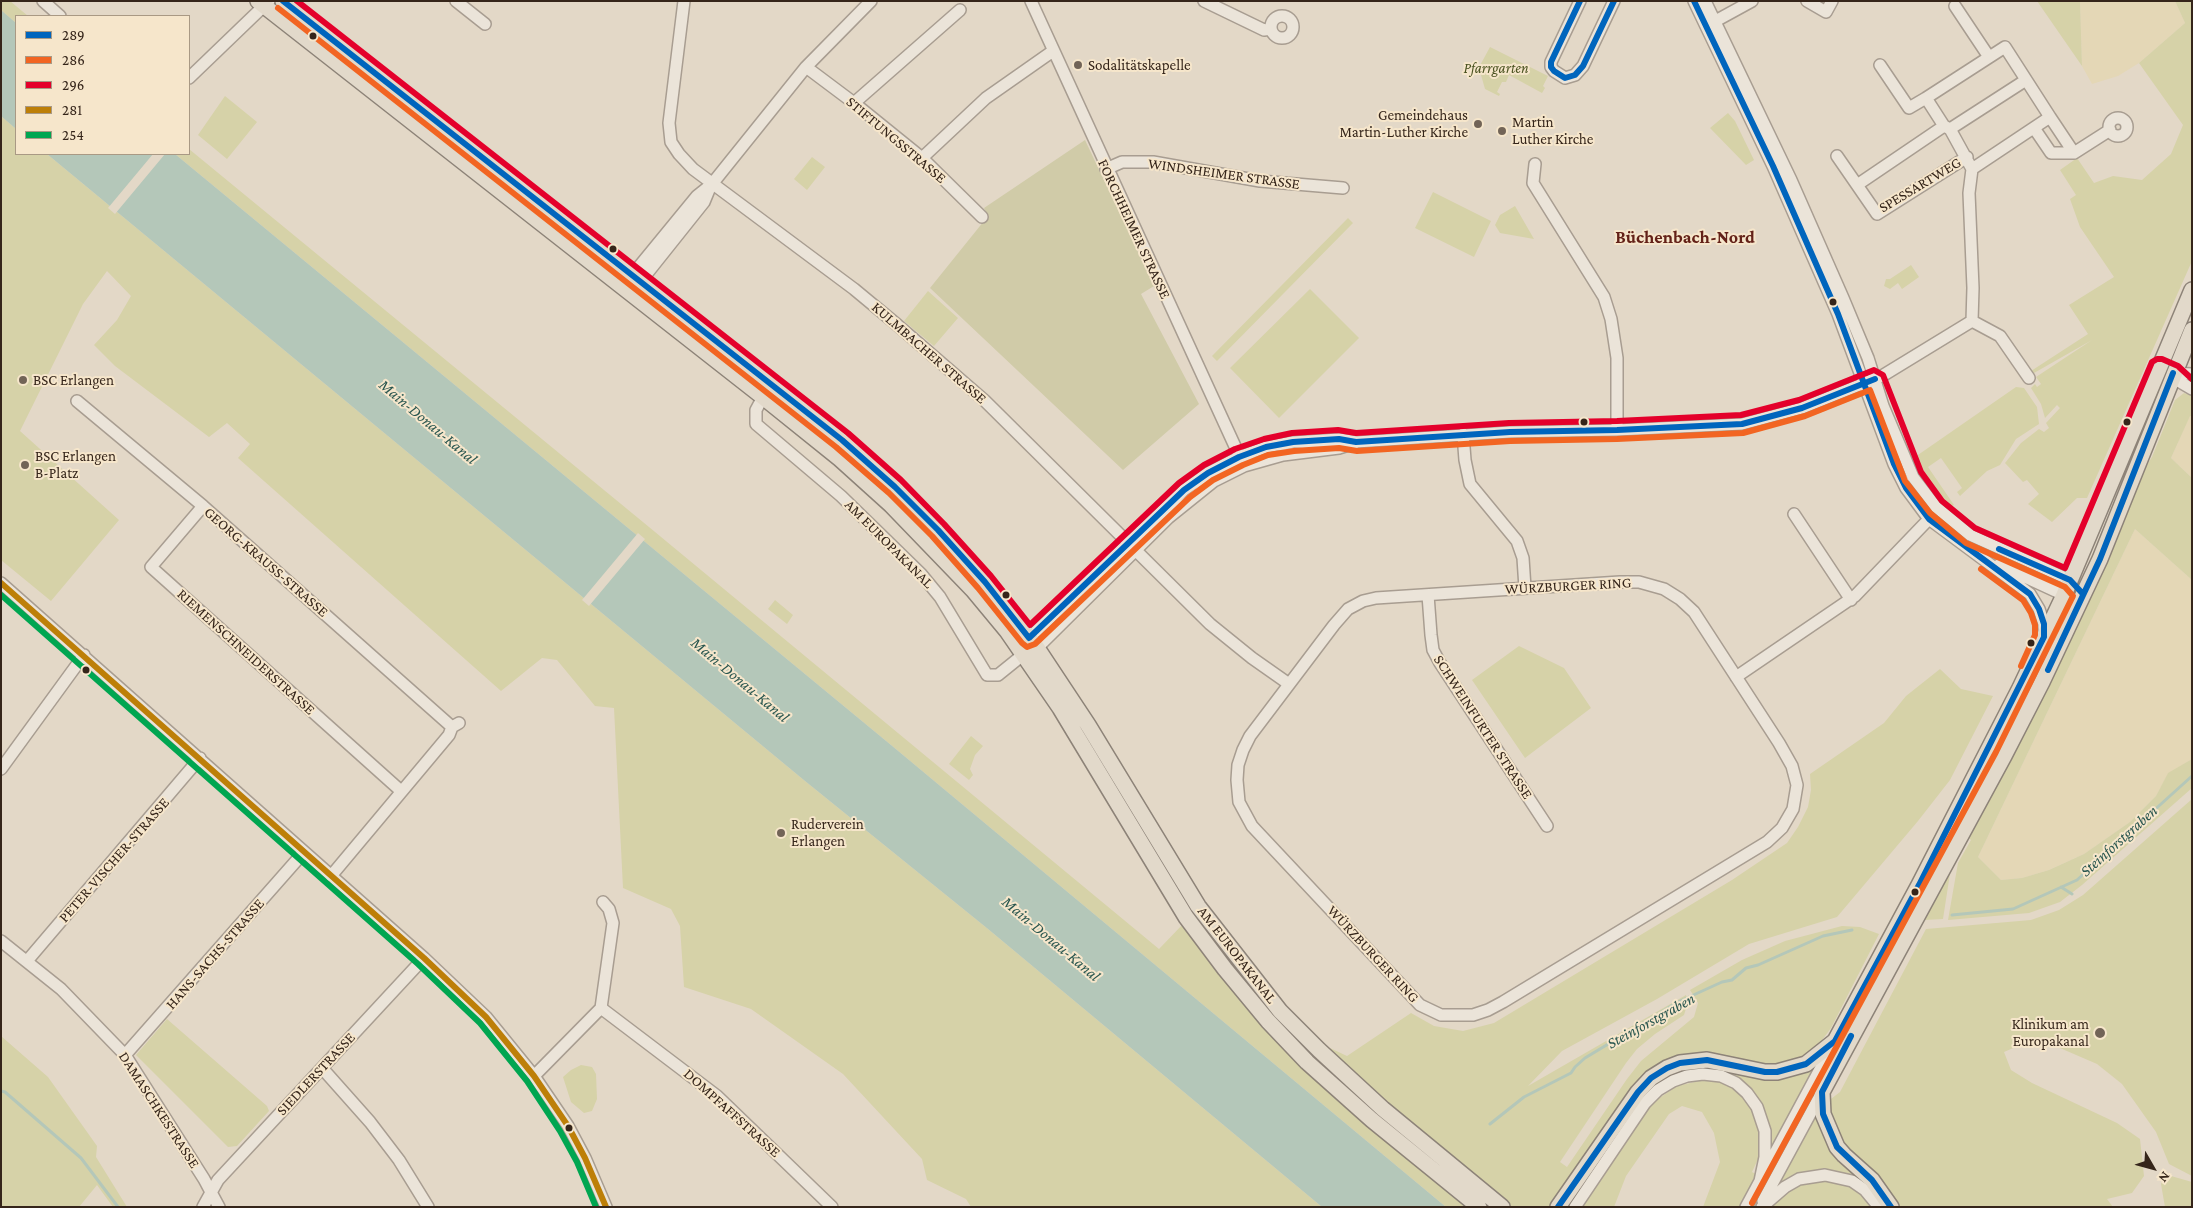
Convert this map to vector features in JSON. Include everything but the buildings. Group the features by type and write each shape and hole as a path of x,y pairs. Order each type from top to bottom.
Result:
{"main road":[{"name":"AM EUROPAKANAL","path":"283,1 842,440 895,487 965,558 1088,725 1198,906 1280,1011 1383,1109 1502,1207"},
{"name":"AM EUROPAKANAL","path":"264,3 763,397 840,459 891,505 1030,647 1060,708 1186,917 1225,969 1268,1021 1307,1062 1372,1120 1479,1207"},
{"path":"627,290 637,278"},
{"path":"1558,1207 1638,1092 1651,1078 1667,1068 1680,1062 1707,1060 1764,1072 1777,1072 1806,1064 1835,1041 2004,756 2083,594 2111,530 2192,290"},
{"path":"1911,913 2044,637 2166,370 2192,330"},
{"path":"2070,580 2083,594"},
{"path":"2064,594 2083,594"},
{"path":"1891,1207 1872,1180 1837,1147 1823,1114 1822,1092 1894,943"}],"street":[{"path":"43,1 59,15"},
{"path":"456,1 485,24"},
{"name":"KULMBACHER STRASSE","path":"684,1 675,66 669,133 671,142 679,154 693,169 712,184 854,289 896,323 984,400 1210,624 1252,658 1289,684"},
{"path":"637,278 697,196 712,184 806,67 870,1"},
{"name":"FORCHHEIMER STRASSE","path":"1030,1 1242,461"},
{"path":"1204,1 1264,30 1271,29"},
{"path":"1580,1 1551,62 1551,67 1554,71 1565,78 1575,75 1583,66 1614,1"},
{"path":"1694,1 1711,24 1791,180 1843,298 1898,472 1906,488 1928,519 2030,594 2039,609 2044,624 2044,637"},
{"path":"1705,1 1711,24"},
{"path":"1711,24 1752,1"},
{"path":"1807,1 1826,12 1832,1"},
{"path":"190,77 264,3"},
{"path":"1955,6 1989,57"},
{"path":"854,103 960,10"},
{"path":"1880,65 1909,108 2005,47 2074,152"},
{"path":"922,158 986,98 1053,51"},
{"name":"STIFTUNGSSTRASSE","path":"806,67 922,158 982,216"},
{"path":"1857,185 1947,127 2026,80"},
{"name":"SPESSARTWEG","path":"1926,98 1967,157 1972,169"},
{"path":"1972,321 1973,288 1969,193 1972,169 2050,117"},
{"path":"2034,128 2051,153 2074,152 2110,130"},
{"name":"SPESSARTWEG","path":"1837,156 1877,214 1967,157"},
{"name":"WINDSHEIMER STRASSE","path":"1106,169 1122,162 1153,162 1260,181 1343,188"},
{"path":"1535,164 1533,183 1604,297 1611,319 1617,358 1617,430"},
{"path":"1030,647 1131,547 1184,490 1208,474 1242,461 1266,447 1293,442 1339,439 1356,442 1463,434 1617,430 1742,424 1802,408 1870,381 1972,321"},
{"path":"1972,321 2000,336 2029,378"},
{"path":"2166,370 2192,374"},
{"path":"2166,370 2192,389"},
{"path":"1870,381 1913,476 1936,507 1970,535 2070,580"},
{"name":"AM EUROPAKANAL","path":"763,397 756,410 756,424 841,496 921,574 944,604 987,675 998,675 1030,647"},
{"name":"GEORG-KRAUSS-STRASSE","path":"77,401 203,506 456,725 331,876"},
{"path":"1463,434 1465,460 1470,484 1517,541 1523,558 1525,588"},
{"name":"RIEMENSCHNEIDERSTRASSE","path":"203,506 151,567 401,791"},
{"path":"1794,514 1851,600"},
{"path":"1736,677 1851,600 1928,519"},
{"path":"1977,555 2064,594"},
{"name":"WÜRZBURGER RING","path":"1639,582 1664,589 1680,599 1694,612 1780,743 1792,766 1796,786 1793,809 1782,828 1759,847 1503,1002 1473,1015 1457,1016 1441,1015 1420,1005 1252,826 1239,802 1237,780 1238,765 1250,736 1348,609 1376,598 1428,595 1639,582"},
{"path":"1,583 424,958 486,1017 534,1076 568,1126 585,1158 606,1207"},
{"name":"SCHWEINFURTER STRASSE","path":"1428,595 1433,650 1440,664 1547,826"},
{"path":"1,770 84,656"},
{"name":"PETER-VISCHER-STRASSE","path":"27,961 200,758"},
{"name":"HANS-SACHS-STRASSE","path":"125,1055 304,852"},
{"path":"534,1076 602,1008 613,923 609,909 603,902"},
{"name":"DAMASCHKESTRASSE","path":"1,941 68,995 125,1055 204,1179 219,1207"},
{"name":"SIEDLERSTRASSE","path":"203,1207 210,1192 229,1168 424,958"},
{"name":"DOMPFAFFSTRASSE","path":"602,1008 717,1096 832,1207"},
{"path":"1760,1207 1835,1041"},
{"path":"322,1068 382,1137 399,1160 428,1207"},
{"path":"1575,1207 1645,1104 1658,1090 1673,1081 1702,1074 1721,1076 1736,1083 1747,1093 1757,1108 1763,1122 1766,1144 1760,1180"},
{"path":"1746,1207 1760,1180 1822,1092"},
{"path":"1760,1207 1785,1187 1799,1180 1826,1175 1852,1181 1865,1190 1878,1207"}],"shaded area":[{"path":"2080,1 2175,1 2185,23 2139,63 2118,76 2092,84 2082,66"},
{"path":"1085,140 1154,286 1141,294 1199,404 1123,470 930,288 988,216 984,208"},
{"path":"2190,415 2192,416 2192,478 2171,458"},
{"path":"2135,529 2192,580 2192,759 2168,774 2156,796 2130,822 2084,854 2049,870 2022,878 2001,880 1978,857"}],"green space":[{"path":"1,1 10,1 27,15 15,15 15,22 1,10"},
{"path":"2037,1 2080,1 2082,66"},
{"path":"2175,1 2192,1 2192,261 2087,498 2077,498 2052,522 2028,504 2039,494 2027,480 2023,482 2005,463 2021,443 2039,429 2044,432 2049,428 2046,423 2060,408 2057,405 2045,418 2041,404 2031,388 2035,384 2037,387 2041,384 2036,377 2092,340 2034,373 2031,371 2088,334 2069,305 2114,277 2080,227 2070,199 2076,195 2060,170 2077,158 2094,183 2113,176 2142,180 2171,154 2183,125 2139,63 2185,23"},
{"name":"Pfarrgarten","path":"1490,47 1548,76 1542,93 1509,75 1506,82 1502,82 1497,92 1500,94 1499,96 1485,89 1481,75 1477,71"},
{"path":"225,96 257,122 227,159 198,135"},
{"path":"1728,113 1735,121 1754,160 1746,165 1710,128"},
{"path":"1,116 15,128 15,155 48,155 805,781 988,929 1322,1207 971,1207 966,1199 927,1180 922,1159 843,1074 751,1009 684,987 680,926 671,909 623,888 614,708 595,706 557,660 542,658 501,691 238,458 250,444 227,423 209,437 115,366 94,345 117,320 131,296 107,271 83,304 20,431 119,520 51,601 1,560"},
{"path":"190,150 1159,949 1184,923 1255,1013 1347,1056 1411,1013 1434,1026 1463,1031 1494,1023 1732,880 1787,843 1808,807 1811,790 1810,774 1884,723 1906,696 1940,669 1961,689 1993,696 1950,780 1837,917 1749,944 1657,999 1562,1051 1528,1086 1686,995 1688,1002 1684,1015 1655,1034 1637,1049 1560,1162 1567,1167 1641,1061 1694,1017 1698,1003 1690,990 1742,960 1785,941 1842,926 1860,927 1879,934 1831,1028 1814,1051 1804,1058 1769,1067 1668,1062 1576,1173 1584,1203 1652,1103 1677,1086 1703,1080 1725,1083 1744,1097 1758,1120 1761,1140 1758,1159 1752,1172 1778,1186 1818,1109 1840,1092 1926,929 2031,920 2059,910 2083,895 2192,799 2192,1176 2169,1164 2156,1132 2122,1084 2097,1064 2053,1045 2027,1042 2004,1052 2011,1070 2032,1083 2117,1123 2140,1139 2144,1176 2132,1193 2107,1199 2113,1207 1703,1207 1720,1162 1714,1133 1702,1112 1682,1106 1669,1114 1626,1176 1614,1207 1446,1207 891,745 176,155 190,155"},
{"path":"812,157 825,167 807,190 794,179"},
{"path":"1433,192 1491,221 1474,257 1415,228"},
{"path":"1515,206 1534,239 1500,233 1495,225 1500,215"},
{"path":"1348,218 1353,223 1217,361 1212,356"},
{"path":"1911,265 1919,277 1902,289 1898,283 1890,289 1884,286 1886,279 1890,279"},
{"path":"1310,289 1359,338 1279,418 1230,368"},
{"path":"928,291 958,318 934,346 904,321"},
{"path":"2016,387 2024,388 2037,407 2039,424 2016,439 2000,465 1987,471 1960,496 1957,492 1962,488 1941,458 1928,467 1954,505 1950,507 1929,481 1915,457"},
{"path":"2184,393 2192,396 2192,416 2190,416 2171,458 2192,478 2192,580 2135,529 1978,857 2001,880 2022,878 2049,870 2084,854 2130,822 2156,796 2168,773 2192,759 2192,788 2082,885 2060,902 2029,913 1948,920 1958,863 1971,840 1967,836 2113,549 2110,547 2138,479 2152,457 2175,400"},
{"path":"775,600 793,615 787,624 768,609"},
{"path":"1519,646 1564,668 1591,708 1525,758 1472,680"},
{"path":"971,736 983,746 975,755 970,769 973,775 969,780 949,764"},
{"path":"1951,867 1943,919 1924,920"},
{"path":"167,1019 267,1106 269,1111 237,1146 228,1147 136,1055"},
{"path":"1,1036 48,1077 97,1146 96,1157 127,1207 113,1207 97,1185 79,1207 1,1207"},
{"path":"1701,1064 1750,1074 1816,1064 1770,1152 1769,1124 1760,1102 1721,1071 1706,1068"},
{"path":"581,1065 592,1067 596,1074 597,1099 592,1111 584,1113 571,1102 563,1077"},
{"path":"2164,1174 2192,1182 2192,1207 2165,1207 2161,1184"}],"water":[{"path":"1,10 15,22 15,128 1,116"},
{"name":"Main-Donau-Kanal","path":"48,155 176,155 891,745 1446,1207 1322,1207 988,929 805,781"}],"pier":[{"path":"152,155 164,155 115,214 108,208"},
{"path":"638,533 645,539 589,606 582,600"}],"waterway":[{"name":"Steinforstgraben","path":"1952,915 2013,909 2077,880 2192,776"},
{"path":"2061,887 2072,894"},
{"name":"Steinforstgraben","path":"1490,1124 1524,1097 1571,1073 1585,1058 1678,1002 1722,982 1732,980 1746,968 1758,965 1823,936 1852,930"},
{"path":"1,1091 5,1092 81,1158 118,1207"}],"transit line":[{"name":"289","path":"283,1 842,440 895,487 938,530 985,582 1029,638 1184,490 1208,473 1239,457 1266,447 1293,442 1339,439 1356,442 1510,432 1617,430 1742,424 1802,408 1875,379"},
{"name":"296","path":"297,1 848,433 901,480 944,524 991,576 1030,625 1179,483 1204,465 1235,449 1264,439 1292,433 1338,430 1356,433 1509,423 1617,421 1741,415 1799,400 1874,370 1883,375 1921,472 1942,501 1975,528 2065,568 2152,362 2162,359 2178,366 2192,379"},
{"name":"289","path":"1580,1 1551,62 1551,67 1554,71 1565,78 1575,75 1583,66 1614,1"},
{"name":"289","path":"1558,1207 1638,1092 1651,1078 1667,1068 1680,1063 1707,1060 1765,1072 1777,1072 1806,1064 1835,1041 1919,885 2044,637 2044,624 2039,609 2030,594 1929,519 1906,488 1894,464 1838,314 1773,166 1694,1"},
{"name":"286","path":"278,8 836,447 889,493 932,536 1027,647 1035,644 1190,497 1213,480 1268,455 1339,448 1357,451 1510,441 1617,439 1743,433 1805,416 1870,390 1905,481 1930,513 1966,543 2065,587 2073,596 1996,752 1752,1203"},
{"name":"289","path":"2048,670 2100,559 2173,373"},
{"name":"289","path":"1999,549 2070,580 2083,594"},
{"name":"286","path":"1981,569 2023,600 2031,613 2035,625 2035,635 2021,666"},
{"name":"281","path":"1,583 424,958 486,1017 534,1076 568,1126 585,1158 606,1207"},
{"name":"254","path":"1,595 418,964 480,1023 527,1081 560,1131 577,1162 596,1207"},
{"name":"289","path":"1851,1036 1822,1092 1823,1114 1837,1147 1872,1180 1891,1207"}],"place":[{"name":"Sodalitätskapelle","path":"1078,65"},
{"name":"Gemeindehaus Martin-Luther Kirche","path":"1478,124"},
{"name":"Martin Luther Kirche","path":"1502,131"},
{"name":"BSC Erlangen","path":"23,380"},
{"name":"BSC Erlangen B-Platz","path":"25,465"},
{"name":"Ruderverein Erlangen","path":"781,833"},
{"name":"Klinikum am Europakanal","path":"2100,1033"}],"district":[{"name":"Büchenbach-Nord","path":"1685,237"}]}
